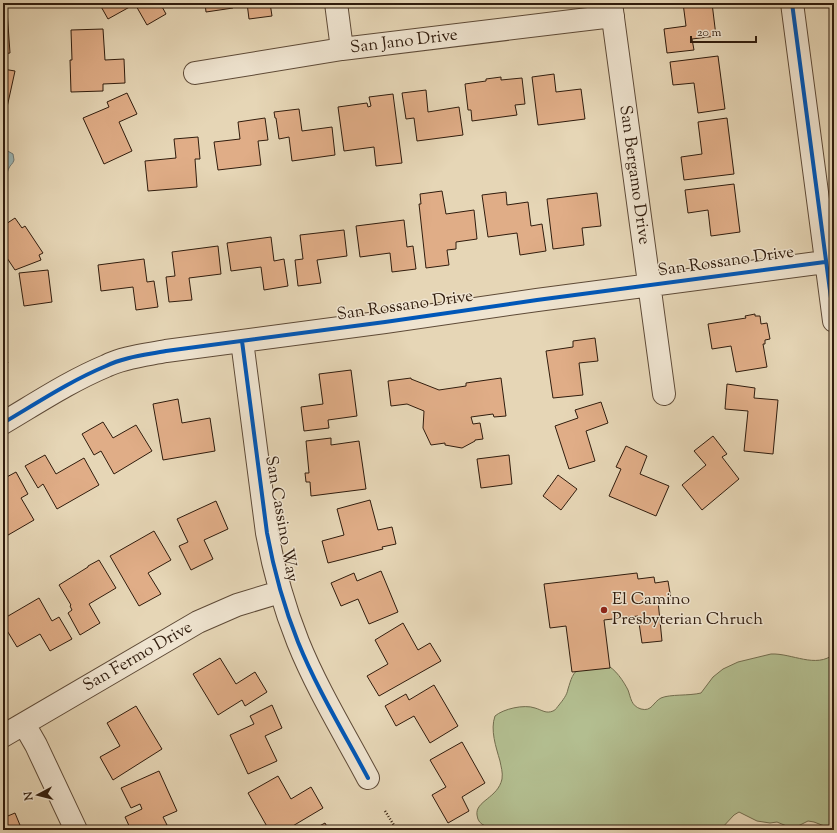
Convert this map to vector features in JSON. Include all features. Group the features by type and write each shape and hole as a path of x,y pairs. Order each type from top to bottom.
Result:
{"street":[{"path":"336,3 342,50"},
{"path":"792,3 834,321"},
{"name":"San Jano Drive","path":"195,73 612,9"},
{"name":"San Bergamo Drive","path":"612,9 664,394"},
{"name":"San Rossano Drive","path":"3,423 107,365 135,356 825,262"},
{"name":"San Cassino Way","path":"242,341 267,533 280,592 306,661 321,692 368,778"},
{"name":"San Fermo Drive","path":"3,736 198,622 237,605 280,592"},
{"path":"24,724 36,745 76,830"}],"path":[{"path":"385,811 397,830"}],"green space":[{"path":"771,654 820,660 834,654 833,826 827,827 808,821 796,827 789,827 777,822 770,823 757,821 739,812 734,815 720,830 500,830 485,826 478,819 477,810 483,802 496,791 502,779 502,770 493,733 495,716 499,713 514,708 525,707 535,708 546,712 554,711 566,695 574,674 586,665 604,665 613,669 628,690 633,704 638,708 645,710 650,708 661,698 674,695 701,693 713,677 723,669 738,662"}],"water":[{"path":"6,150 13,154 14,160 8,170 7,176 3,179 3,151"}],"building":[{"path":"99,3 160,3 166,14 147,25 135,4 108,19"},
{"path":"205,3 232,3 233,8 206,12"},
{"path":"247,3 270,3 272,16 249,19"},
{"path":"683,3 712,3 716,36 692,39 694,50 667,53 664,29 686,26"},
{"path":"3,10 7,10 10,53 3,54"},
{"path":"103,29 105,60 124,59 125,83 103,84 103,91 71,92 71,30"},
{"path":"718,56 725,109 698,113 694,83 673,85 670,62"},
{"path":"3,69 15,71 4,121 3,121"},
{"path":"554,74 556,92 581,89 585,119 538,125 532,77"},
{"path":"501,77 501,80 522,78 525,104 515,105 517,115 472,121 471,110 468,110 465,84"},
{"path":"426,90 428,112 459,107 463,135 417,141 414,118 406,119 402,93"},
{"path":"127,93 137,114 119,122 132,151 104,164 83,118 109,107 107,102"},
{"path":"393,94 402,163 376,166 374,147 344,151 338,107 367,103 368,107 371,106 369,97"},
{"path":"299,109 302,131 332,127 335,155 292,161 289,137 279,139 274,112"},
{"path":"265,118 268,140 258,141 261,165 218,170 214,142 240,139 238,122"},
{"path":"727,118 734,174 684,180 681,157 702,154 698,122"},
{"path":"198,137 200,159 195,159 197,187 148,191 145,161 176,158 174,139"},
{"path":"734,184 740,232 711,236 708,210 688,213 685,190"},
{"path":"442,191 446,214 474,210 477,239 456,242 456,249 447,250 449,265 426,268 419,204 421,204 420,194"},
{"path":"506,192 507,205 528,202 531,226 542,224 546,251 520,255 517,233 488,237 482,195"},
{"path":"597,193 601,226 582,228 584,245 553,249 547,199"},
{"path":"15,218 22,228 25,226 43,253 39,255 41,260 15,270 3,252 3,226"},
{"path":"404,220 407,247 413,246 416,269 392,272 390,253 360,257 356,226"},
{"path":"344,230 347,256 317,260 321,283 298,286 295,260 303,259 300,235"},
{"path":"271,237 274,261 284,259 288,286 264,290 261,267 231,271 227,243"},
{"path":"218,246 221,274 189,278 192,300 169,302 166,277 175,276 172,252"},
{"path":"144,259 147,282 154,281 158,307 136,310 133,287 101,291 98,265"},
{"path":"48,270 52,302 24,306 19,273"},
{"path":"755,314 755,316 760,316 761,324 767,323 770,339 765,340 765,344 763,344 767,367 736,372 731,346 712,349 708,324 746,318 745,316"},
{"path":"595,338 598,361 579,363 583,395 553,398 546,351 573,347 573,341"},
{"path":"3,354 8,363 3,366"},
{"path":"351,370 357,416 328,420 329,428 304,431 301,407 323,404 319,374"},
{"path":"411,378 439,390 466,386 466,383 501,378 506,416 494,417 493,414 471,417 473,424 480,423 483,439 475,440 462,448 445,445 445,443 431,445 423,428 424,411 407,404 391,406 388,381"},
{"path":"727,384 755,388 754,398 778,400 773,454 744,451 748,411 725,409"},
{"path":"178,399 182,423 210,418 215,451 163,460 153,404"},
{"path":"601,402 608,423 586,431 595,461 569,469 555,426 578,418 575,410"},
{"path":"103,422 113,438 136,425 152,451 114,474 101,451 94,455 82,434"},
{"path":"713,436 727,454 722,457 739,479 702,510 682,485 706,465 694,451"},
{"path":"331,438 331,445 359,441 366,489 311,496 310,482 306,482 305,473 309,473 306,441"},
{"path":"626,446 647,456 640,474 669,486 656,516 609,496 621,469 616,467"},
{"path":"45,455 56,474 84,458 99,485 57,509 43,484 38,488 25,466"},
{"path":"509,455 512,484 481,488 477,459"},
{"path":"16,472 28,494 21,498 34,520 3,538 3,479"},
{"path":"558,475 577,489 561,510 543,496"},
{"path":"370,500 378,530 392,527 396,544 382,547 383,549 328,563 322,541 344,535 337,509"},
{"path":"216,501 228,529 204,540 213,559 191,570 179,546 188,542 177,519"},
{"path":"154,531 171,560 148,573 161,594 139,606 110,556"},
{"path":"99,560 116,588 89,604 100,623 80,635 68,613 72,610 71,605 59,585"},
{"path":"381,571 398,612 369,624 358,599 341,606 331,583 354,573 357,581"},
{"path":"637,573 638,579 654,577 655,583 668,581 671,599 658,601 662,641 642,643 638,616 604,620 610,668 572,672 566,626 550,628 544,584"},
{"path":"39,598 52,621 59,617 72,639 50,651 40,634 17,647 3,624 3,619"},
{"path":"403,623 418,650 430,643 441,661 379,696 367,676 388,664 375,640"},
{"path":"220,658 236,684 255,672 267,692 245,706 242,700 218,715 193,674"},
{"path":"434,685 458,726 430,743 414,716 396,726 385,706 406,694 409,700"},
{"path":"272,705 282,728 265,736 277,761 248,774 230,735 254,724 250,716"},
{"path":"136,706 162,749 113,780 100,757 120,746 107,723"},
{"path":"462,742 485,783 462,797 469,811 448,823 432,795 446,787 430,760"},
{"path":"159,771 177,811 163,817 167,825 157,830 131,830 125,817 142,809 140,804 131,808 121,788"},
{"path":"278,776 291,799 311,787 323,808 286,830 269,830 248,793"},
{"path":"15,813 22,830 3,830 3,818"},
{"path":"325,823 329,830 312,830"}],"cycle path":[{"path":"792,3 834,321"},
{"path":"3,423 80,378 120,360 135,357 166,351 825,262"},
{"path":"242,341 267,533 280,589 288,616 305,659 322,694 368,778"}],"place":[{"name":"El Camino Presbyterian Chruch","path":"604,610"}]}
